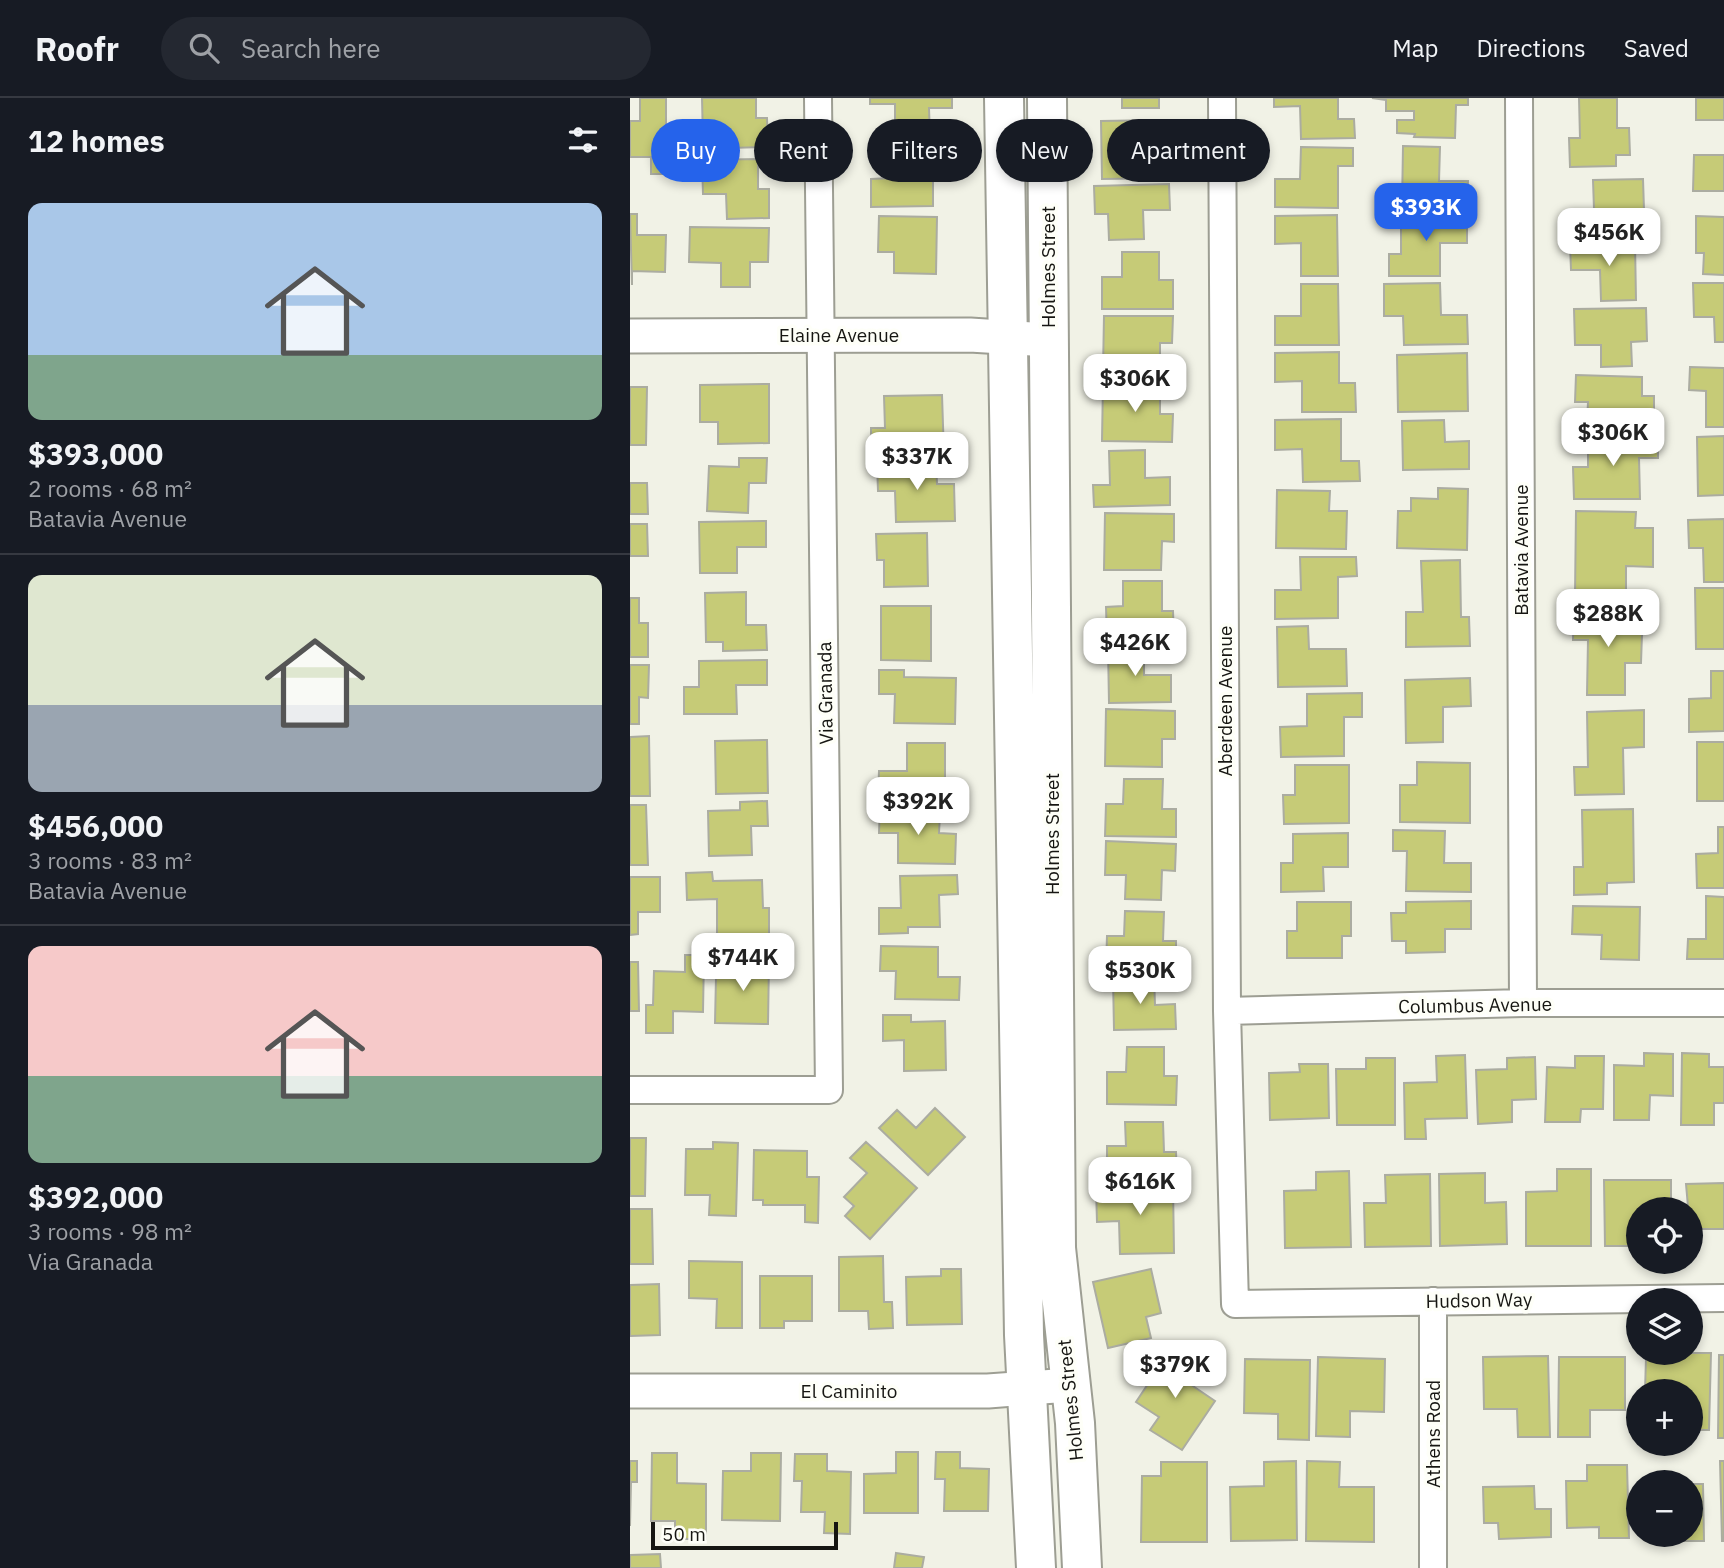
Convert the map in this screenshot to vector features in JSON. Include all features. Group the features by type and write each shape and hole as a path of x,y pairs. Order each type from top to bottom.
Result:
{"main road":[{"name":"Holmes Street","path":"1003,98 1027,1389 1036,1568"},
{"name":"Holmes Street","path":"1047,98 1056,1248 1075,1423 1082,1568"}],"street":[{"name":"Via Granada","path":"630,1090 829,1090 818,98"},
{"name":"Aberdeen Avenue","path":"1222,98 1227,1011 1234,1304"},
{"name":"Batavia Avenue","path":"1519,98 1523,1003"},
{"name":"Elaine Avenue","path":"630,336 970,335 1006,340 1048,340"},
{"name":"Columbus Avenue","path":"1227,1011 1523,1003 1724,1003"},
{"name":"Hudson Way","path":"1234,1304 1724,1298"},
{"name":"Athens Road","path":"1433,1300 1433,1568"},
{"name":"El Caminito","path":"630,1391 1027,1389 1069,1385"}],"building":[{"path":"640,98 666,98 666,119 651,119 651,157 630,157 630,121 640,121"},
{"path":"702,98 756,98 756,118 767,119 754,119 754,147 740,148 740,119 702,119"},
{"path":"870,98 952,98 952,108 929,108 929,119 895,119 895,104 870,104"},
{"path":"1122,98 1159,98 1159,108 1122,108"},
{"path":"1274,98 1338,98 1338,119 1354,119 1355,138 1301,139 1300,106 1274,107"},
{"path":"1372,98 1468,98 1468,105 1456,105 1455,138 1414,137 1415,134 1397,133 1397,120 1414,120 1414,111 1386,111 1386,100"},
{"path":"1579,98 1617,98 1617,128 1629,128 1630,155 1616,155 1616,166 1570,167 1569,138 1580,138"},
{"path":"1696,98 1724,98 1724,120 1696,120"},
{"path":"1101,121 1107,121 1107,179 1102,179"},
{"path":"1403,146 1440,147 1439,181 1468,181 1467,209 1402,207"},
{"path":"1301,147 1353,148 1353,166 1338,166 1338,208 1275,207 1275,179 1300,179"},
{"path":"1694,155 1724,155 1724,191 1693,191"},
{"path":"740,159 754,159 754,182 758,182 758,189 769,189 769,218 727,219 726,194 703,194 703,182 740,182"},
{"path":"1643,179 1644,210 1635,210 1635,234 1574,235 1574,209 1594,209 1593,180"},
{"path":"871,182 933,182 933,206 871,207"},
{"path":"1169,184 1170,210 1143,210 1144,239 1109,240 1108,214 1095,214 1094,186"},
{"path":"630,214 637,214 637,235 666,235 665,272 632,271 632,285"},
{"path":"1401,214 1467,214 1467,243 1440,243 1440,276 1389,276 1389,254 1401,254"},
{"path":"1337,215 1338,276 1301,276 1301,243 1275,244 1275,216"},
{"path":"879,216 937,217 936,274 894,273 894,252 878,252"},
{"path":"1696,216 1724,217 1724,275 1703,274 1704,253 1696,253"},
{"path":"690,227 769,228 768,262 750,262 750,287 721,287 721,263 689,262"},
{"path":"1635,243 1636,300 1601,301 1600,270 1571,270 1570,244"},
{"path":"1122,252 1159,252 1159,280 1173,280 1173,309 1102,309 1102,277 1122,277"},
{"path":"1440,283 1441,315 1467,315 1468,344 1404,345 1403,316 1384,316 1384,284"},
{"path":"1693,283 1724,283 1724,342 1715,342 1714,317 1694,317"},
{"path":"1301,284 1338,284 1339,345 1275,345 1275,316 1301,316"},
{"path":"1646,308 1647,341 1631,342 1632,366 1601,367 1601,345 1575,345 1574,309"},
{"path":"1104,316 1173,316 1172,343 1160,343 1160,372 1103,371"},
{"path":"1339,352 1339,383 1355,383 1356,412 1302,412 1302,381 1275,382 1275,353"},
{"path":"1467,353 1468,411 1398,412 1397,355"},
{"path":"1690,367 1724,368 1724,427 1706,427 1706,391 1689,390"},
{"path":"1576,375 1642,377 1642,396 1654,396 1654,425 1587,423 1588,402 1575,402"},
{"path":"1103,383 1160,384 1160,414 1173,414 1172,442 1102,441"},
{"path":"769,384 769,443 718,444 718,422 700,422 700,385"},
{"path":"630,387 647,387 646,445 630,445"},
{"path":"942,395 944,455 871,457 871,428 885,428 884,396"},
{"path":"1341,419 1341,461 1359,461 1360,481 1303,482 1302,449 1275,450 1275,420"},
{"path":"1444,420 1445,442 1469,441 1469,469 1403,470 1402,421"},
{"path":"1724,436 1724,495 1698,496 1697,437"},
{"path":"1658,437 1658,458 1639,458 1640,499 1574,499 1573,467 1588,467 1588,438"},
{"path":"1145,450 1145,478 1170,477 1170,505 1094,507 1093,485 1110,485 1109,451"},
{"path":"739,458 767,458 766,483 749,483 748,513 707,511 709,466 739,467"},
{"path":"936,462 937,484 954,484 955,521 896,522 895,491 878,491 877,463"},
{"path":"630,483 647,483 648,514 630,514"},
{"path":"1438,488 1468,489 1467,550 1397,548 1398,511 1411,511 1411,498 1438,499"},
{"path":"1277,490 1330,491 1329,511 1347,511 1346,549 1276,548"},
{"path":"1576,511 1636,512 1635,528 1653,528 1653,567 1626,566 1626,597 1575,596"},
{"path":"1105,513 1174,514 1174,542 1162,541 1161,570 1104,570"},
{"path":"1724,519 1724,582 1704,582 1703,548 1689,548 1688,520"},
{"path":"766,521 766,547 737,547 737,573 700,573 699,522"},
{"path":"630,524 647,524 648,556 630,556"},
{"path":"927,533 928,586 884,587 884,560 877,560 876,534"},
{"path":"1300,557 1356,557 1357,576 1338,577 1338,618 1275,619 1275,590 1301,590"},
{"path":"1460,560 1461,617 1469,617 1470,646 1406,647 1406,612 1423,612 1421,561"},
{"path":"1123,581 1162,581 1162,611 1173,611 1174,638 1107,639 1106,607 1123,606"},
{"path":"1695,588 1724,588 1724,649 1696,649"},
{"path":"746,592 746,625 766,625 767,650 723,651 723,642 706,642 705,593"},
{"path":"630,598 639,598 639,623 648,623 648,657 630,657"},
{"path":"881,606 931,606 931,661 881,660"},
{"path":"1574,611 1633,611 1633,634 1642,634 1641,663 1625,663 1625,695 1587,695 1588,640 1573,640"},
{"path":"1308,626 1309,649 1346,649 1347,686 1278,687 1277,627"},
{"path":"1144,646 1144,675 1171,675 1171,702 1109,703 1108,647"},
{"path":"767,660 767,685 736,685 737,714 684,714 684,687 699,687 699,661"},
{"path":"630,665 649,665 648,698 639,697 639,724 630,724"},
{"path":"879,670 904,670 904,677 956,678 955,724 894,723 895,694 879,694"},
{"path":"1711,671 1724,671 1724,731 1689,732 1689,699 1711,698"},
{"path":"1470,678 1471,706 1443,707 1443,742 1406,743 1405,680"},
{"path":"1362,693 1362,717 1344,717 1344,756 1281,757 1280,727 1307,726 1307,694"},
{"path":"1106,709 1175,711 1175,739 1162,739 1162,767 1105,766"},
{"path":"1644,710 1644,747 1623,748 1624,794 1575,795 1574,767 1588,767 1587,712"},
{"path":"649,736 650,796 630,796 630,737"},
{"path":"767,740 768,793 716,794 715,741"},
{"path":"1697,742 1724,742 1724,801 1697,801"},
{"path":"907,743 945,743 945,797 878,797 879,771 907,771"},
{"path":"1417,762 1470,763 1470,823 1400,822 1400,785 1417,785"},
{"path":"1295,765 1349,765 1349,823 1284,824 1283,795 1295,795"},
{"path":"1124,779 1163,779 1162,809 1176,809 1176,837 1105,836 1106,804 1123,804"},
{"path":"767,801 768,826 751,826 752,855 709,856 708,811 740,810 740,802"},
{"path":"630,805 646,805 648,865 630,865"},
{"path":"880,806 906,807 906,813 940,814 939,833 956,834 955,864 898,863 898,833 879,833"},
{"path":"1633,809 1634,882 1607,883 1607,894 1574,895 1574,867 1583,867 1582,810"},
{"path":"1718,827 1724,827 1724,888 1697,888 1696,854 1718,853"},
{"path":"1393,830 1445,831 1444,863 1471,863 1471,892 1406,891 1407,851 1393,851"},
{"path":"1348,833 1348,867 1323,867 1324,891 1281,892 1281,863 1293,863 1293,834"},
{"path":"1106,841 1176,844 1175,871 1162,870 1161,900 1125,899 1126,875 1105,875"},
{"path":"712,872 713,881 762,880 763,908 769,908 769,936 717,936 717,899 687,900 686,873"},
{"path":"957,875 958,894 939,895 940,927 908,927 908,933 879,934 879,908 901,908 900,876"},
{"path":"630,877 660,877 660,912 638,912 638,934 630,935"},
{"path":"1706,896 1724,897 1724,959 1687,959 1688,939 1706,939"},
{"path":"1471,901 1471,929 1445,929 1445,952 1406,953 1406,941 1392,941 1391,913 1406,913 1406,902"},
{"path":"1297,902 1351,902 1351,936 1342,936 1342,958 1287,958 1287,931 1297,931"},
{"path":"1573,906 1640,907 1639,960 1601,959 1602,935 1572,934"},
{"path":"1125,911 1164,912 1163,941 1176,941 1176,969 1106,968 1107,936 1124,936"},
{"path":"881,946 938,947 938,977 960,977 959,1000 895,999 896,971 880,971"},
{"path":"685,955 704,955 703,1012 673,1011 673,1033 646,1033 646,1005 653,1005 654,971 685,972"},
{"path":"725,960 769,961 768,1024 715,1023 716,977 724,977"},
{"path":"630,962 638,962 639,1011 630,1011"},
{"path":"1154,976 1155,1005 1175,1004 1176,1029 1114,1030 1113,977"},
{"path":"883,1015 911,1015 911,1022 945,1021 946,1070 904,1071 904,1040 883,1041"},
{"path":"1127,1047 1164,1047 1164,1076 1177,1076 1176,1105 1107,1104 1107,1072 1126,1072"},
{"path":"1644,1053 1673,1054 1673,1096 1650,1095 1649,1120 1614,1120 1614,1065 1644,1066"},
{"path":"1682,1053 1709,1054 1709,1067 1724,1067 1724,1103 1714,1103 1714,1125 1681,1125"},
{"path":"1465,1055 1467,1118 1425,1119 1426,1139 1405,1139 1404,1083 1437,1082 1436,1056"},
{"path":"1575,1056 1604,1056 1603,1109 1581,1109 1580,1122 1545,1122 1547,1067 1575,1068"},
{"path":"1535,1057 1536,1099 1512,1100 1512,1122 1478,1124 1476,1070 1507,1069 1507,1058"},
{"path":"1366,1058 1395,1058 1395,1125 1337,1125 1336,1069 1366,1069"},
{"path":"1299,1064 1328,1064 1329,1118 1270,1120 1269,1073 1300,1072"},
{"path":"935,1108 965,1137 928,1175 879,1128 897,1110 916,1128"},
{"path":"1125,1122 1163,1122 1164,1152 1176,1152 1177,1178 1107,1179 1107,1146 1126,1146"},
{"path":"630,1138 646,1138 645,1196 630,1196"},
{"path":"713,1142 738,1143 736,1216 709,1215 710,1195 685,1195 686,1149 713,1149"},
{"path":"866,1142 917,1188 870,1239 845,1216 854,1206 844,1197 867,1173 850,1158"},
{"path":"754,1150 807,1151 807,1177 819,1177 818,1223 805,1222 805,1205 763,1205 763,1200 753,1200"},
{"path":"1557,1169 1591,1169 1591,1246 1526,1246 1526,1192 1557,1191"},
{"path":"1349,1171 1351,1247 1285,1248 1284,1191 1316,1190 1316,1172"},
{"path":"1485,1173 1485,1203 1506,1202 1507,1244 1440,1246 1439,1174"},
{"path":"1430,1174 1431,1246 1365,1247 1364,1203 1386,1203 1385,1175"},
{"path":"1604,1180 1671,1180 1671,1197 1626,1197 1626,1246 1605,1246"},
{"path":"1724,1183 1724,1229 1703,1229 1703,1197 1687,1197 1686,1184"},
{"path":"1173,1186 1174,1253 1120,1254 1119,1221 1097,1222 1096,1187"},
{"path":"630,1209 652,1209 653,1264 630,1264"},
{"path":"883,1256 884,1302 892,1302 893,1328 869,1329 868,1311 839,1311 839,1257"},
{"path":"689,1261 742,1262 742,1328 716,1328 717,1299 689,1298"},
{"path":"941,1269 961,1269 962,1324 907,1325 906,1277 941,1276"},
{"path":"1151,1269 1161,1313 1146,1317 1151,1338 1108,1348 1093,1282"},
{"path":"760,1276 812,1276 812,1321 784,1321 784,1328 760,1328"},
{"path":"659,1284 660,1335 630,1336 630,1285"},
{"path":"1174,1345 1197,1360 1184,1380 1215,1401 1182,1450 1150,1430 1159,1417 1136,1402"},
{"path":"1703,1353 1711,1353 1709,1430 1703,1430 1703,1379 1645,1379 1646,1365 1703,1365"},
{"path":"1719,1355 1724,1355 1724,1438 1718,1438"},
{"path":"1548,1356 1550,1437 1518,1437 1517,1409 1484,1409 1483,1357"},
{"path":"1318,1357 1385,1359 1384,1412 1350,1411 1350,1437 1316,1436"},
{"path":"1559,1357 1625,1357 1625,1410 1590,1410 1590,1437 1558,1437"},
{"path":"1245,1359 1310,1360 1309,1440 1278,1439 1278,1414 1244,1413"},
{"path":"896,1452 918,1452 918,1513 864,1513 864,1474 896,1473"},
{"path":"936,1452 960,1452 960,1468 989,1469 988,1511 944,1511 945,1479 935,1479"},
{"path":"652,1453 677,1453 677,1483 706,1484 706,1539 675,1539 675,1521 651,1521"},
{"path":"751,1453 781,1453 780,1521 722,1520 723,1471 751,1471"},
{"path":"795,1454 827,1454 827,1471 851,1472 850,1534 824,1533 825,1512 801,1512 802,1481 794,1481"},
{"path":"630,1461 637,1461 637,1482 631,1482 630,1526"},
{"path":"1296,1461 1297,1540 1231,1541 1230,1487 1264,1486 1264,1462"},
{"path":"1307,1461 1340,1462 1339,1487 1374,1487 1374,1542 1306,1541"},
{"path":"1720,1461 1724,1461 1724,1541 1722,1541"},
{"path":"1161,1462 1207,1462 1207,1542 1141,1542 1142,1476 1161,1476"},
{"path":"1587,1465 1627,1465 1626,1538 1599,1538 1599,1527 1567,1528 1566,1481 1587,1481"},
{"path":"1534,1486 1535,1509 1551,1509 1551,1537 1499,1539 1498,1523 1484,1523 1483,1487"},
{"path":"896,1553 924,1557 922,1568 894,1568"},
{"path":"660,1554 661,1568 630,1568 630,1555"}]}
